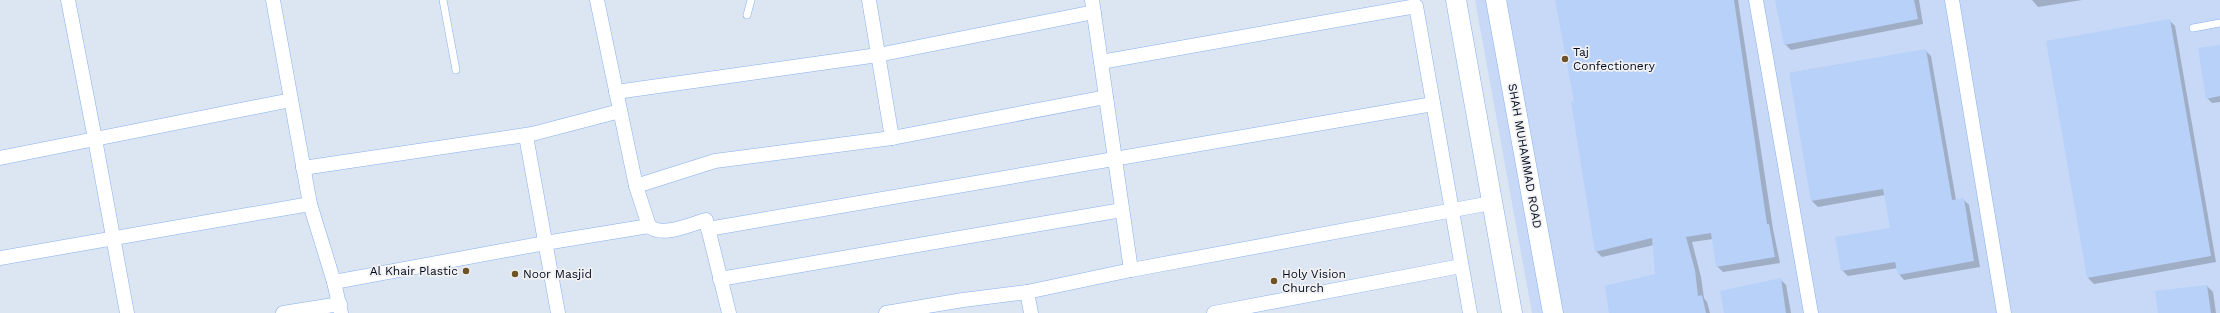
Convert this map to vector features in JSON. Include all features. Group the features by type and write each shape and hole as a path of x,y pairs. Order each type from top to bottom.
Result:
{"street":[{"path":"68,0 127,313"},
{"path":"273,0 310,204 334,282 340,309 283,313"},
{"path":"597,0 636,186 649,226 653,230 662,232 706,220 729,313"},
{"path":"869,0 892,138"},
{"path":"1456,0 1491,203 1512,313"},
{"name":"SHAH MUHAMMAD ROAD","path":"1496,0 1553,313"},
{"path":"1756,0 1811,313"},
{"path":"1952,0 2004,313"},
{"path":"616,92 878,55 1093,6 1131,270"},
{"path":"1101,62 1416,6 1470,313"},
{"path":"636,186 715,161 892,138 1106,97"},
{"path":"0,158 291,100"},
{"path":"708,230 1115,161 1433,104"},
{"path":"303,168 526,136 620,111"},
{"path":"526,136 558,313"},
{"path":"886,313 963,300 1027,292 1131,270 1451,209 1491,203"},
{"path":"0,258 310,204"},
{"path":"720,279 1122,210"},
{"path":"334,282 545,243 649,226"},
{"path":"1214,313 1461,266"},
{"path":"1027,292 1031,313"}],"lane":[{"path":"443,0 456,70"},
{"path":"747,15 750,0"},
{"path":"2193,28 2220,23"}],"shaded area":[{"path":"1475,0 2220,0 2220,313 1532,313"}],"building":[{"path":"1555,0 1734,0 1767,224 1769,224 1775,257 1716,267 1711,233 1686,237 1695,270 1698,296 1702,295 1706,313 1609,313 1605,286 1655,274 1652,238 1595,252 1571,102 1574,101"},
{"path":"1775,0 1914,0 1918,19 1784,45"},
{"path":"2170,19 2211,256 2087,278 2046,41"},
{"path":"2220,45 2220,96 2206,99 2198,48"},
{"path":"1926,49 1952,200 1964,198 1974,261 1898,275 1895,262 1841,271 1835,237 1890,228 1883,189 1811,201 1789,73"},
{"path":"1781,278 1786,313 1724,313 1720,291"},
{"path":"2207,285 2211,313 2158,313 2155,291"}],"place":[{"name":"Taj Confectionery","path":"1565,59"},
{"name":"Al Khair Plastic","path":"466,271"},
{"name":"Noor Masjid","path":"515,274"},
{"name":"Holy Vision Church","path":"1274,281"}]}
